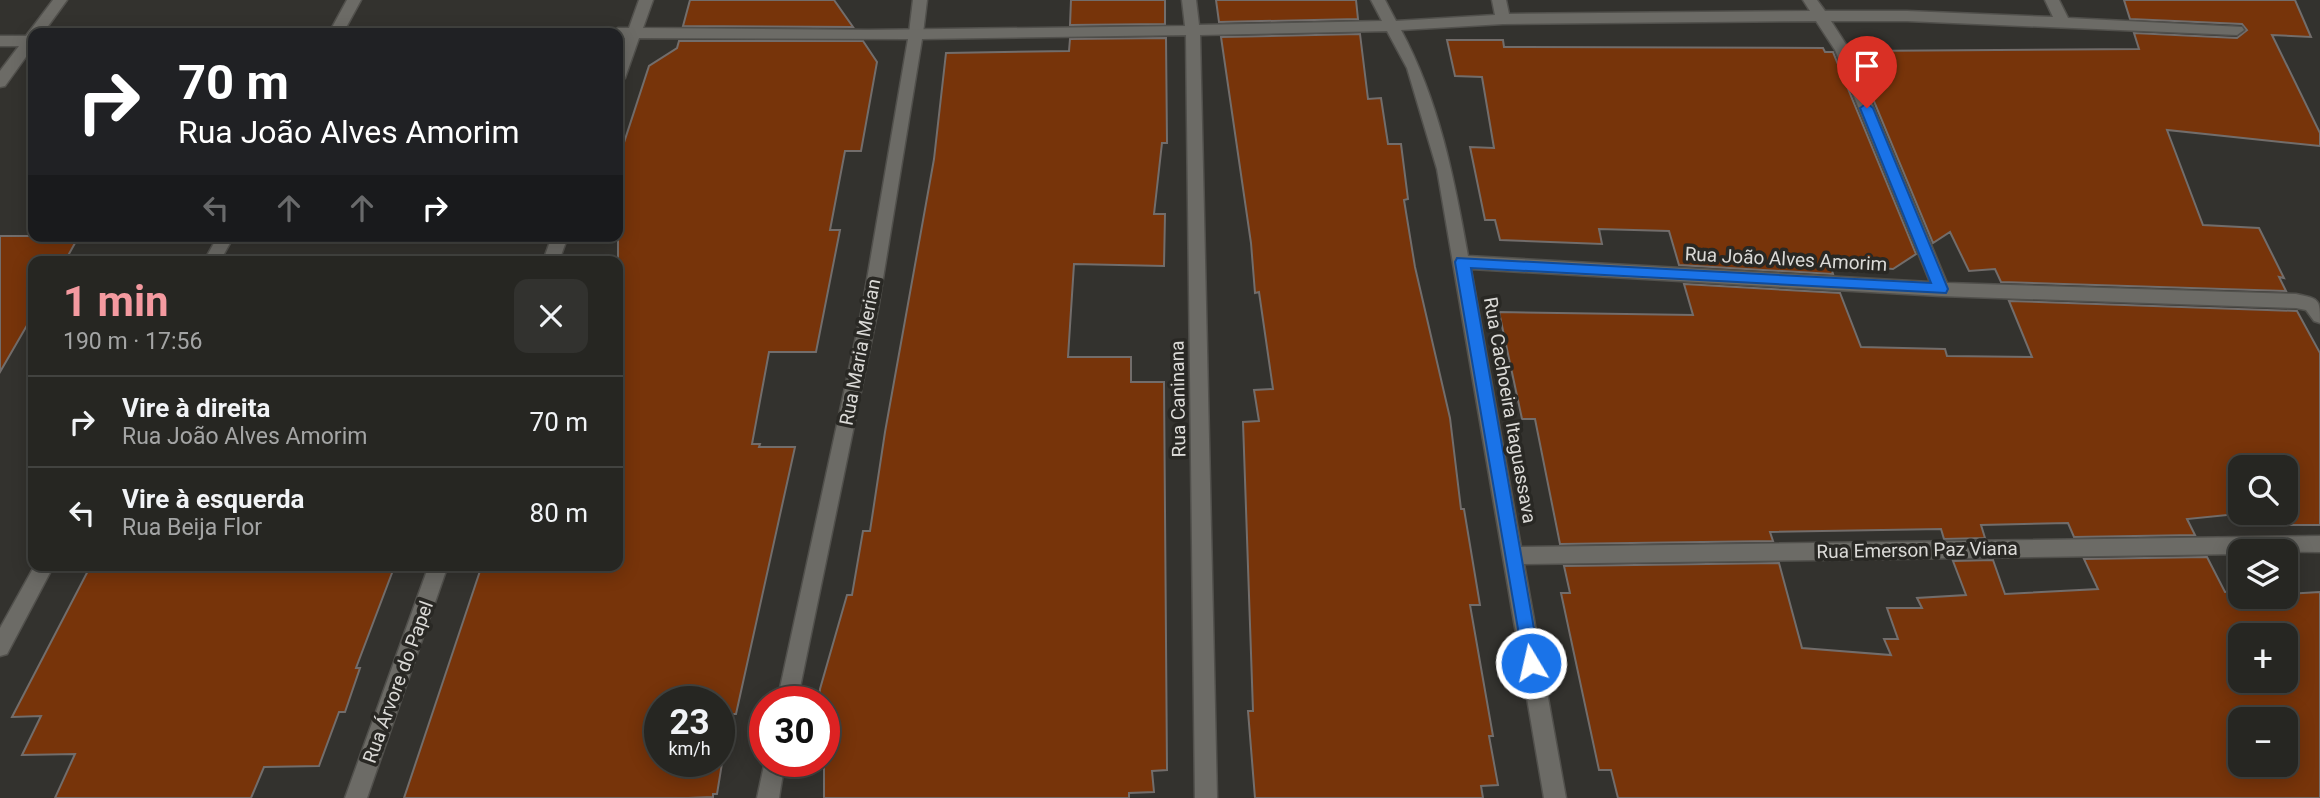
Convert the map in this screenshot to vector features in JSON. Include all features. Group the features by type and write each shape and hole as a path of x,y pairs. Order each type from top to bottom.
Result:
{"street":[{"path":"40,28 60,0"},
{"path":"339,28 354,0"},
{"path":"623,64 646,0"},
{"name":"Rua Maria Merian","path":"790,686 870,309 920,0"},
{"name":"Rua Caninana","path":"1189,0 1193,30 1206,798"},
{"name":"Rua Cachoeira Itaguassava","path":"1378,0 1415,68 1445,169 1555,798"},
{"path":"1499,0 1503,19"},
{"path":"1810,0 1842,49 1941,289"},
{"path":"2052,0 2062,21"},
{"path":"623,33 769,35 1193,30 1392,26 1503,19 1819,16 2062,21 2237,30"},
{"path":"0,41 28,38"},
{"path":"0,82 28,45"},
{"name":"Rua João Alves Amorim","path":"1463,262 1941,289 2296,301 2317,312"},
{"name":"Rua Emerson Paz Viana","path":"1514,556 2320,544"},
{"path":"0,647 42,571"},
{"name":"Rua Árvore do Papel","path":"356,798 437,571"},
{"path":"768,798 772,777"}],"building":[{"path":"690,0 834,0 853,27 683,26"},
{"path":"1071,0 1165,0 1165,24 1070,25"},
{"path":"1216,0 1356,0 1358,19 1219,22"},
{"path":"2124,0 2295,0 2311,37 2272,35 2320,133 2320,146 2167,130 2203,225 2259,228 2284,278 2279,277 2286,291 2001,282 1995,269 1969,271 1950,232 1933,243 1853,51 2139,49 2134,33 2237,38 2247,30 2242,24 2130,19"},
{"path":"1360,34 1368,99 1381,98 1388,144 1401,144 1408,199 1404,200 1415,267 1450,418 1461,509 1464,509 1480,605 1470,605 1493,736 1489,736 1498,785 1481,786 1483,798 1255,798 1248,711 1253,711 1243,422 1259,421 1254,390 1273,389 1259,292 1255,293 1251,243 1221,37"},
{"path":"1166,38 1167,143 1162,143 1154,214 1165,214 1164,266 1074,264 1068,357 1131,357 1131,382 1164,382 1167,770 1152,771 1154,792 1129,793 1129,798 824,798 824,777 840,777 840,686 821,686 847,595 852,595 863,531 870,531 934,159 946,53 1069,51 1070,39"},
{"path":"1447,40 1503,40 1504,47 1823,48 1825,52 1833,52 1916,254 1893,269 1830,264 1833,274 1679,265 1669,231 1599,229 1602,244 1500,240 1495,220 1485,220 1470,147 1494,148 1482,77 1455,76"},
{"path":"679,41 863,41 877,62 861,151 845,151 830,230 840,230 816,352 769,352 752,444 760,444 759,447 795,447 736,714 735,686 644,686 644,777 720,777 717,794 713,794 713,797 688,798 404,798 480,571 623,571 623,256 618,256 618,242 623,242 623,146 649,66 677,48"},
{"path":"0,236 28,236 28,242 76,242 68,256 28,256 28,324 0,372"},
{"path":"1684,284 1840,293 1861,347 1945,349 1947,356 2032,357 2009,301 2297,311 2320,353 2320,525 2298,525 2298,455 2228,455 2228,515 2187,519 2195,535 2074,537 2068,523 1981,525 1985,538 1944,539 1941,529 1770,532 1773,541 1560,544 1535,419 1522,419 1499,312 1693,315"},
{"path":"2207,557 2225,592 2228,592 2228,609 2298,609 2298,593 2320,592 2320,798 1618,798 1611,770 1599,770 1561,593 1570,593 1564,566 1779,563 1802,648 1891,655 1884,639 1898,639 1887,608 1922,608 1917,598 1966,595 1953,561 1993,560 2005,594 2098,589 2084,559"},
{"path":"88,571 393,571 356,668 360,668 345,712 339,712 319,766 264,767 251,798 55,798 75,754 22,755 41,716 12,717"}],"route":[{"path":"1531,663 1463,262 1941,289 1867,108"}]}
